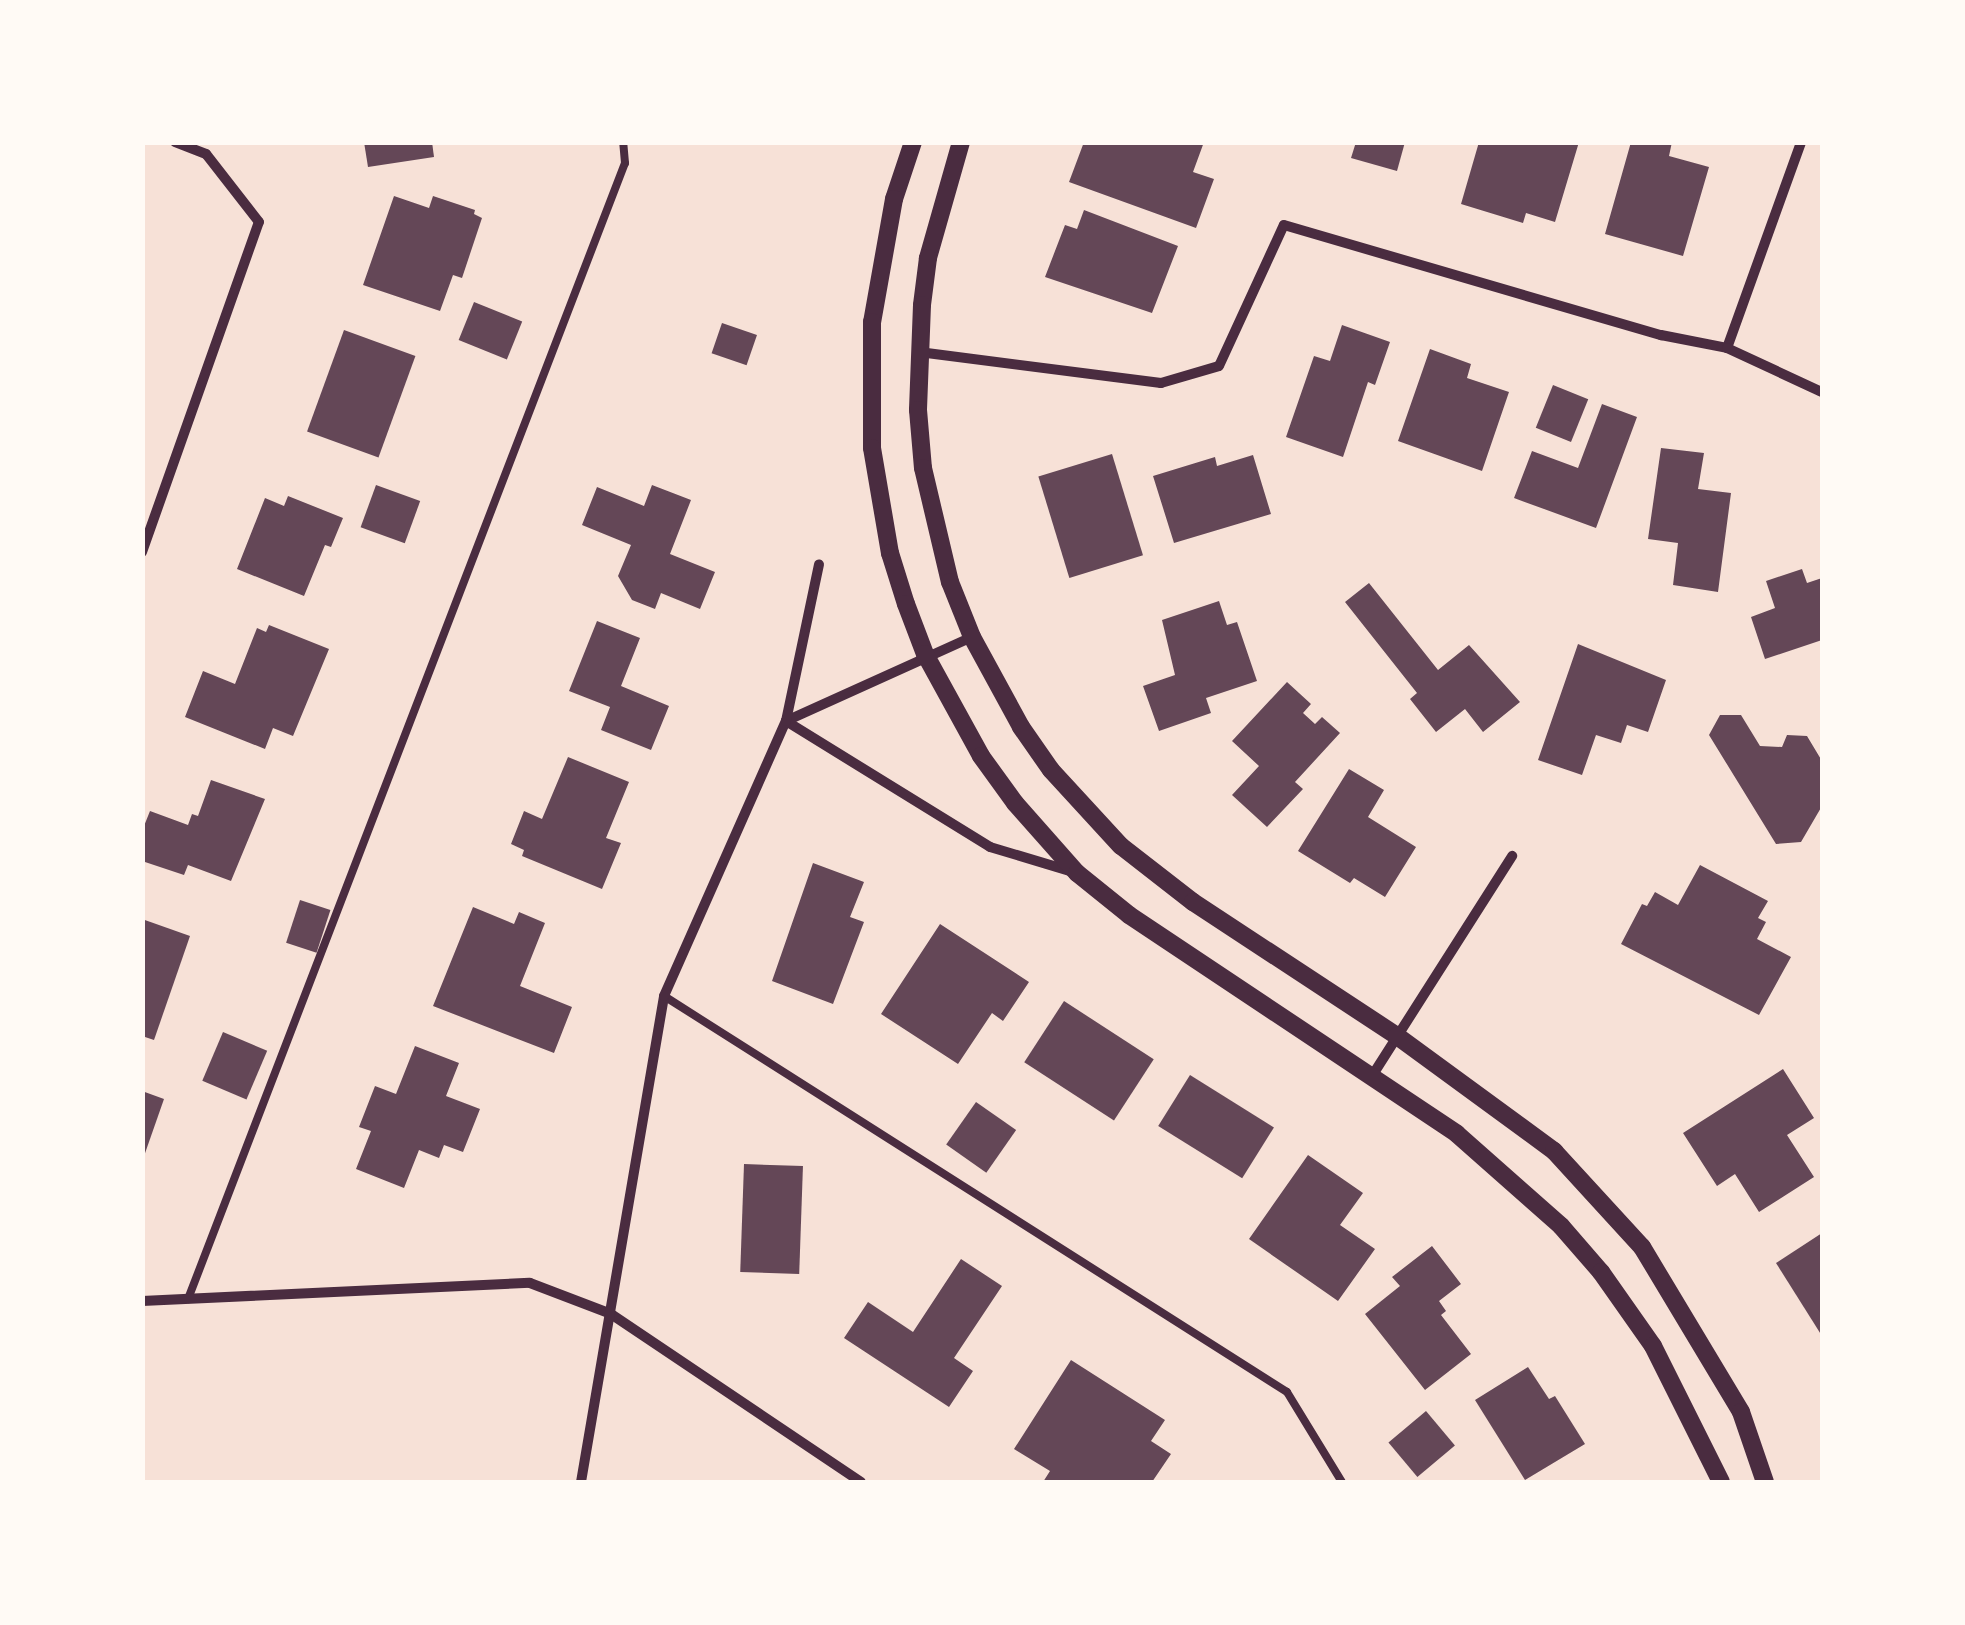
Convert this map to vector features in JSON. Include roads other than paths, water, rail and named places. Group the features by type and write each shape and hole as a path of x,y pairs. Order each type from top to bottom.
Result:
{"street":[{"path":"142,552 259,222 206,154 175,142"},
{"path":"913,142 880,260 869,386 872,448 886,536 925,654 980,756 1014,803 1077,873 1186,956 1372,1076 1516,1181 1601,1272 1653,1346 1720,1482"},
{"path":"961,142 928,258 918,352 923,468 940,545 972,637 1012,712 1051,770 1121,846 1193,902 1397,1036 1554,1151 1642,1247 1741,1412 1765,1482"},
{"path":"1727,348 1801,142"},
{"path":"918,352 1161,383 1219,366 1284,225 1661,335 1727,348 1822,392"},
{"path":"582,1482 664,996 786,721 820,564"},
{"path":"786,721 925,654 972,637"},
{"path":"786,721 990,847 1077,873"},
{"path":"1372,1076 1512,856"},
{"path":"142,1300 530,1282 611,1314 861,1482"}],"lane":[{"path":"188,1298 625,163 623,142"},
{"path":"664,996 1287,1392 1342,1482"}]}
